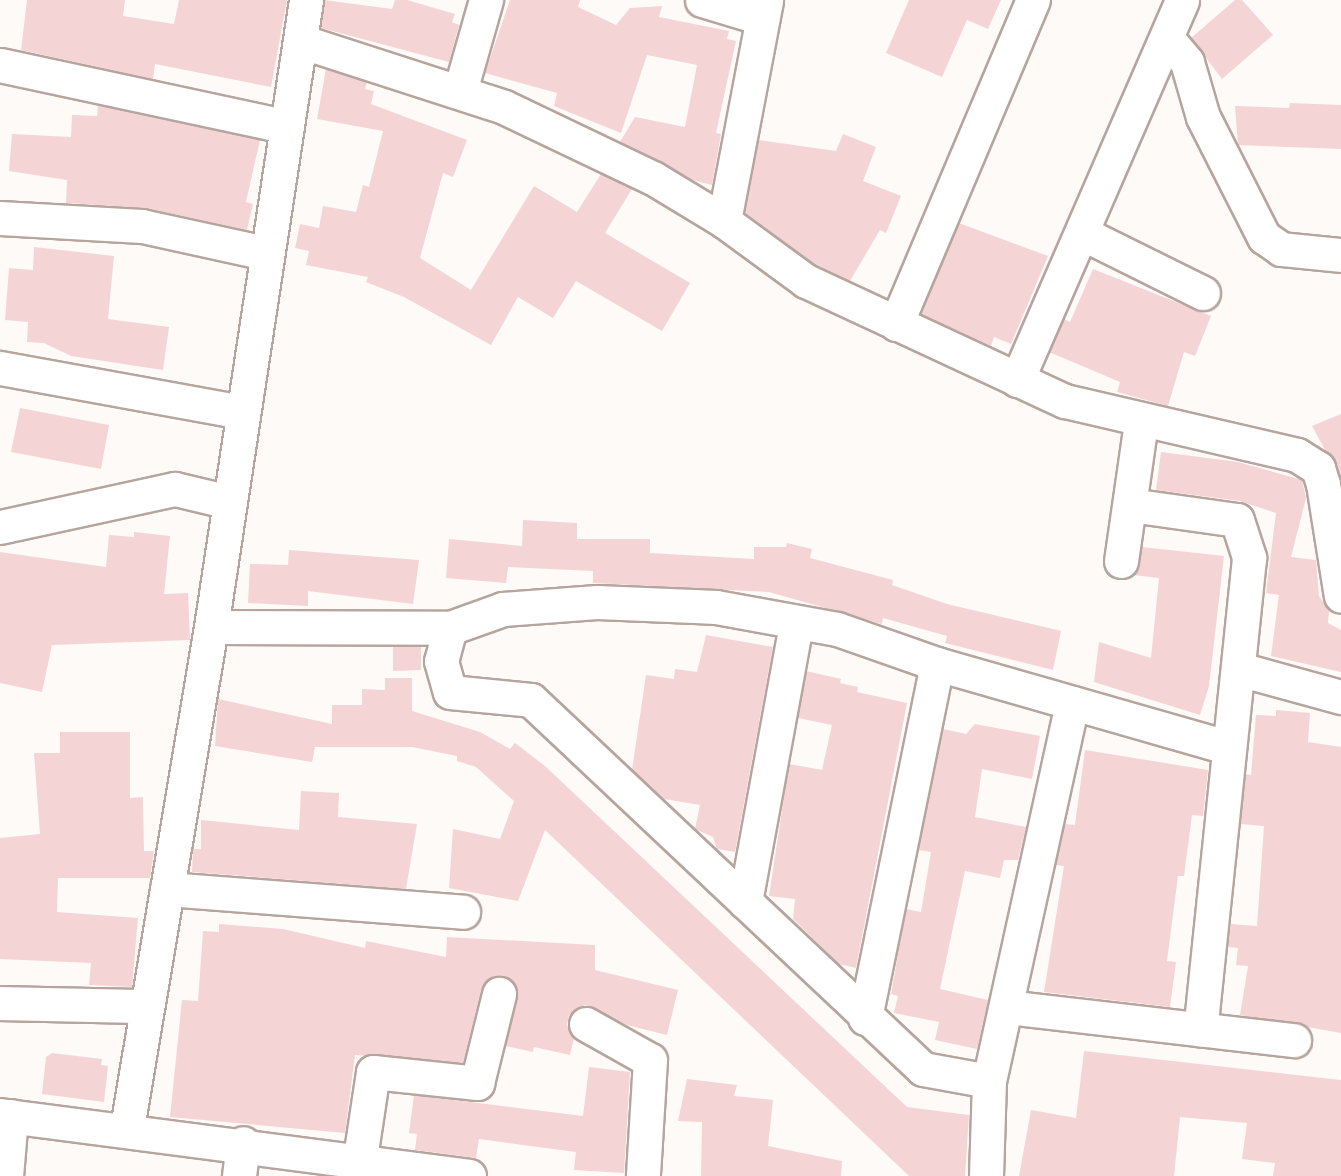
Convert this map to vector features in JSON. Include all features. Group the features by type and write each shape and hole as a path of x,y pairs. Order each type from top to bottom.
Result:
{"street":[{"path":"127,1128 211,627 284,126 306,0"},
{"path":"460,91 486,0"},
{"path":"702,0 764,9 724,221"},
{"path":"896,324 1033,0"},
{"path":"1017,380 1182,0"},
{"path":"1167,38 1187,62 1203,117 1264,237 1281,249 1341,255"},
{"path":"300,41 460,91 652,178 724,221 806,281 1065,401 1141,422 1298,455 1318,468 1341,596"},
{"path":"0,65 284,126"},
{"path":"0,218 142,226 266,253"},
{"path":"1082,233 1203,293"},
{"path":"0,368 241,412"},
{"path":"1121,561 1141,422"},
{"path":"0,527 176,489 229,502"},
{"path":"1130,505 1238,520 1249,558 1239,669 1226,747 1200,1029"},
{"path":"211,627 450,628 503,609 597,602 716,607 837,629 937,664 1226,747"},
{"path":"745,902 796,623"},
{"path":"450,628 441,662 450,692 531,700 865,1018 923,1069 989,1081"},
{"path":"865,1018 937,664"},
{"path":"1239,669 1341,697"},
{"path":"986,1176 989,1081 1072,703"},
{"path":"167,889 463,912"},
{"path":"360,1158 373,1072 477,1083 499,994"},
{"path":"0,1003 147,1006"},
{"path":"1007,1007 1294,1040"},
{"path":"586,1024 650,1060 643,1176"},
{"path":"6,1176 6,1115 360,1158 449,1174"},
{"path":"239,1176 243,1143"}],"building":[{"path":"27,0 125,0 123,16 174,24 179,0 287,0 271,87 155,64 153,79 21,50"},
{"path":"324,0 392,9 395,0 407,0 455,14 452,22 459,25 449,62 321,28"},
{"path":"510,0 580,0 578,7 616,25 630,8 662,6 659,17 729,31 727,39 736,41 716,133 721,134 712,185 693,180 620,142 635,117 685,127 697,65 647,55 621,133 554,106 557,93 485,73"},
{"path":"909,0 1001,0 988,29 967,20 942,77 886,53"},
{"path":"1235,0 1242,0 1273,35 1222,79 1191,38"},
{"path":"326,69 367,82 365,89 374,91 371,104 467,140 453,177 443,173 420,258 471,290 534,186 577,212 601,174 632,189 605,233 690,283 662,331 576,281 553,318 518,297 491,345 404,297 366,282 368,277 306,265 309,251 295,248 300,224 319,228 323,206 356,212 363,185 369,187 383,131 317,119"},
{"path":"1290,103 1341,105 1341,149 1238,145 1235,106 1289,108"},
{"path":"98,105 260,140 246,202 253,204 247,230 146,208 66,203 67,180 9,171 12,134 71,137 72,115 97,116"},
{"path":"843,134 876,147 863,181 901,196 886,233 880,230 850,281 816,265 745,213 759,140 836,151"},
{"path":"959,223 1048,256 1011,344 994,337 991,346 921,314"},
{"path":"34,247 114,256 108,319 169,327 163,370 71,356 44,343 27,342 28,322 5,320 9,268 33,270"},
{"path":"1093,269 1211,316 1195,356 1184,352 1168,406 1117,392 1120,382 1049,352 1064,319 1070,322"},
{"path":"20,408 109,425 101,469 11,452"},
{"path":"1341,414 1341,479 1312,426"},
{"path":"1161,452 1238,462 1302,480 1306,498 1291,557 1316,560 1319,596 1329,610 1328,623 1341,630 1341,672 1271,656 1279,595 1266,593 1276,513 1240,501 1156,490"},
{"path":"523,520 577,523 577,539 650,539 650,553 754,559 754,547 786,547 787,543 812,549 810,558 893,580 892,585 947,604 1061,631 1053,670 945,643 947,636 883,618 882,624 769,592 593,583 593,571 508,567 506,583 446,578 449,539 522,546"},
{"path":"134,532 170,536 164,594 188,593 190,640 52,645 42,692 0,683 0,552 106,567 109,535 134,537"},
{"path":"1142,547 1224,556 1209,686 1200,715 1094,682 1099,642 1151,658 1159,578 1133,575"},
{"path":"289,550 419,560 413,604 308,591 308,606 248,603 250,564 288,565"},
{"path":"706,635 773,647 735,852 717,849 713,837 695,829 700,805 664,799 632,770 646,675 674,679 675,669 697,672"},
{"path":"393,647 421,647 421,670 393,671"},
{"path":"806,671 841,679 840,683 858,687 857,692 907,703 856,968 839,964 793,919 795,899 769,896 789,764 822,770 832,725 798,718"},
{"path":"385,678 412,678 412,711 480,732 510,749 515,743 545,766 907,1107 969,1115 965,1176 909,1176 545,830 518,901 449,888 453,829 500,839 514,801 476,767 457,761 457,756 412,747 315,747 312,762 215,746 218,699 332,724 332,705 362,705 362,689 385,690"},
{"path":"1276,710 1310,713 1308,742 1341,747 1341,1033 1240,1015 1248,966 1236,965 1238,948 1228,947 1231,924 1257,926 1264,826 1240,824 1245,774 1251,775 1256,715 1276,716"},
{"path":"975,724 1040,736 1032,779 982,769 975,817 1026,827 1018,860 1004,860 1000,878 965,871 940,989 988,1000 977,1049 935,1040 939,1022 894,1013 898,996 891,994 906,909 921,912 931,852 918,850 943,729 966,734"},
{"path":"60,732 130,732 130,798 143,797 144,851 154,851 150,878 58,878 57,912 138,918 132,987 89,985 91,963 0,959 0,838 40,834 34,753 60,753"},
{"path":"1085,750 1208,770 1203,816 1192,815 1184,876 1178,876 1167,961 1176,962 1170,1007 1044,992 1064,866 1056,865 1065,824 1075,825"},
{"path":"301,791 339,793 338,817 417,824 406,889 192,872 193,849 201,849 201,820 299,830"},
{"path":"219,924 283,929 365,948 366,941 446,957 447,937 595,945 595,970 678,990 667,1035 627,1025 585,1005 569,1015 567,1025 574,1038 570,1055 534,1047 533,1052 506,1046 517,989 512,980 494,976 481,990 463,1063 355,1055 345,1133 170,1117 182,1000 198,1001 203,931 219,932"},
{"path":"1084,1051 1341,1080 1341,1176 1273,1176 1275,1163 1242,1159 1247,1123 1180,1117 1174,1176 1019,1176 1031,1110 1076,1118"},
{"path":"52,1053 102,1059 101,1065 108,1066 104,1102 42,1094 46,1057"},
{"path":"589,1067 630,1072 624,1173 574,1170 576,1152 479,1139 476,1158 415,1150 417,1134 409,1133 414,1095 583,1116"},
{"path":"687,1079 737,1085 734,1096 773,1100 768,1146 842,1161 841,1176 701,1176 702,1122 678,1121"}]}
